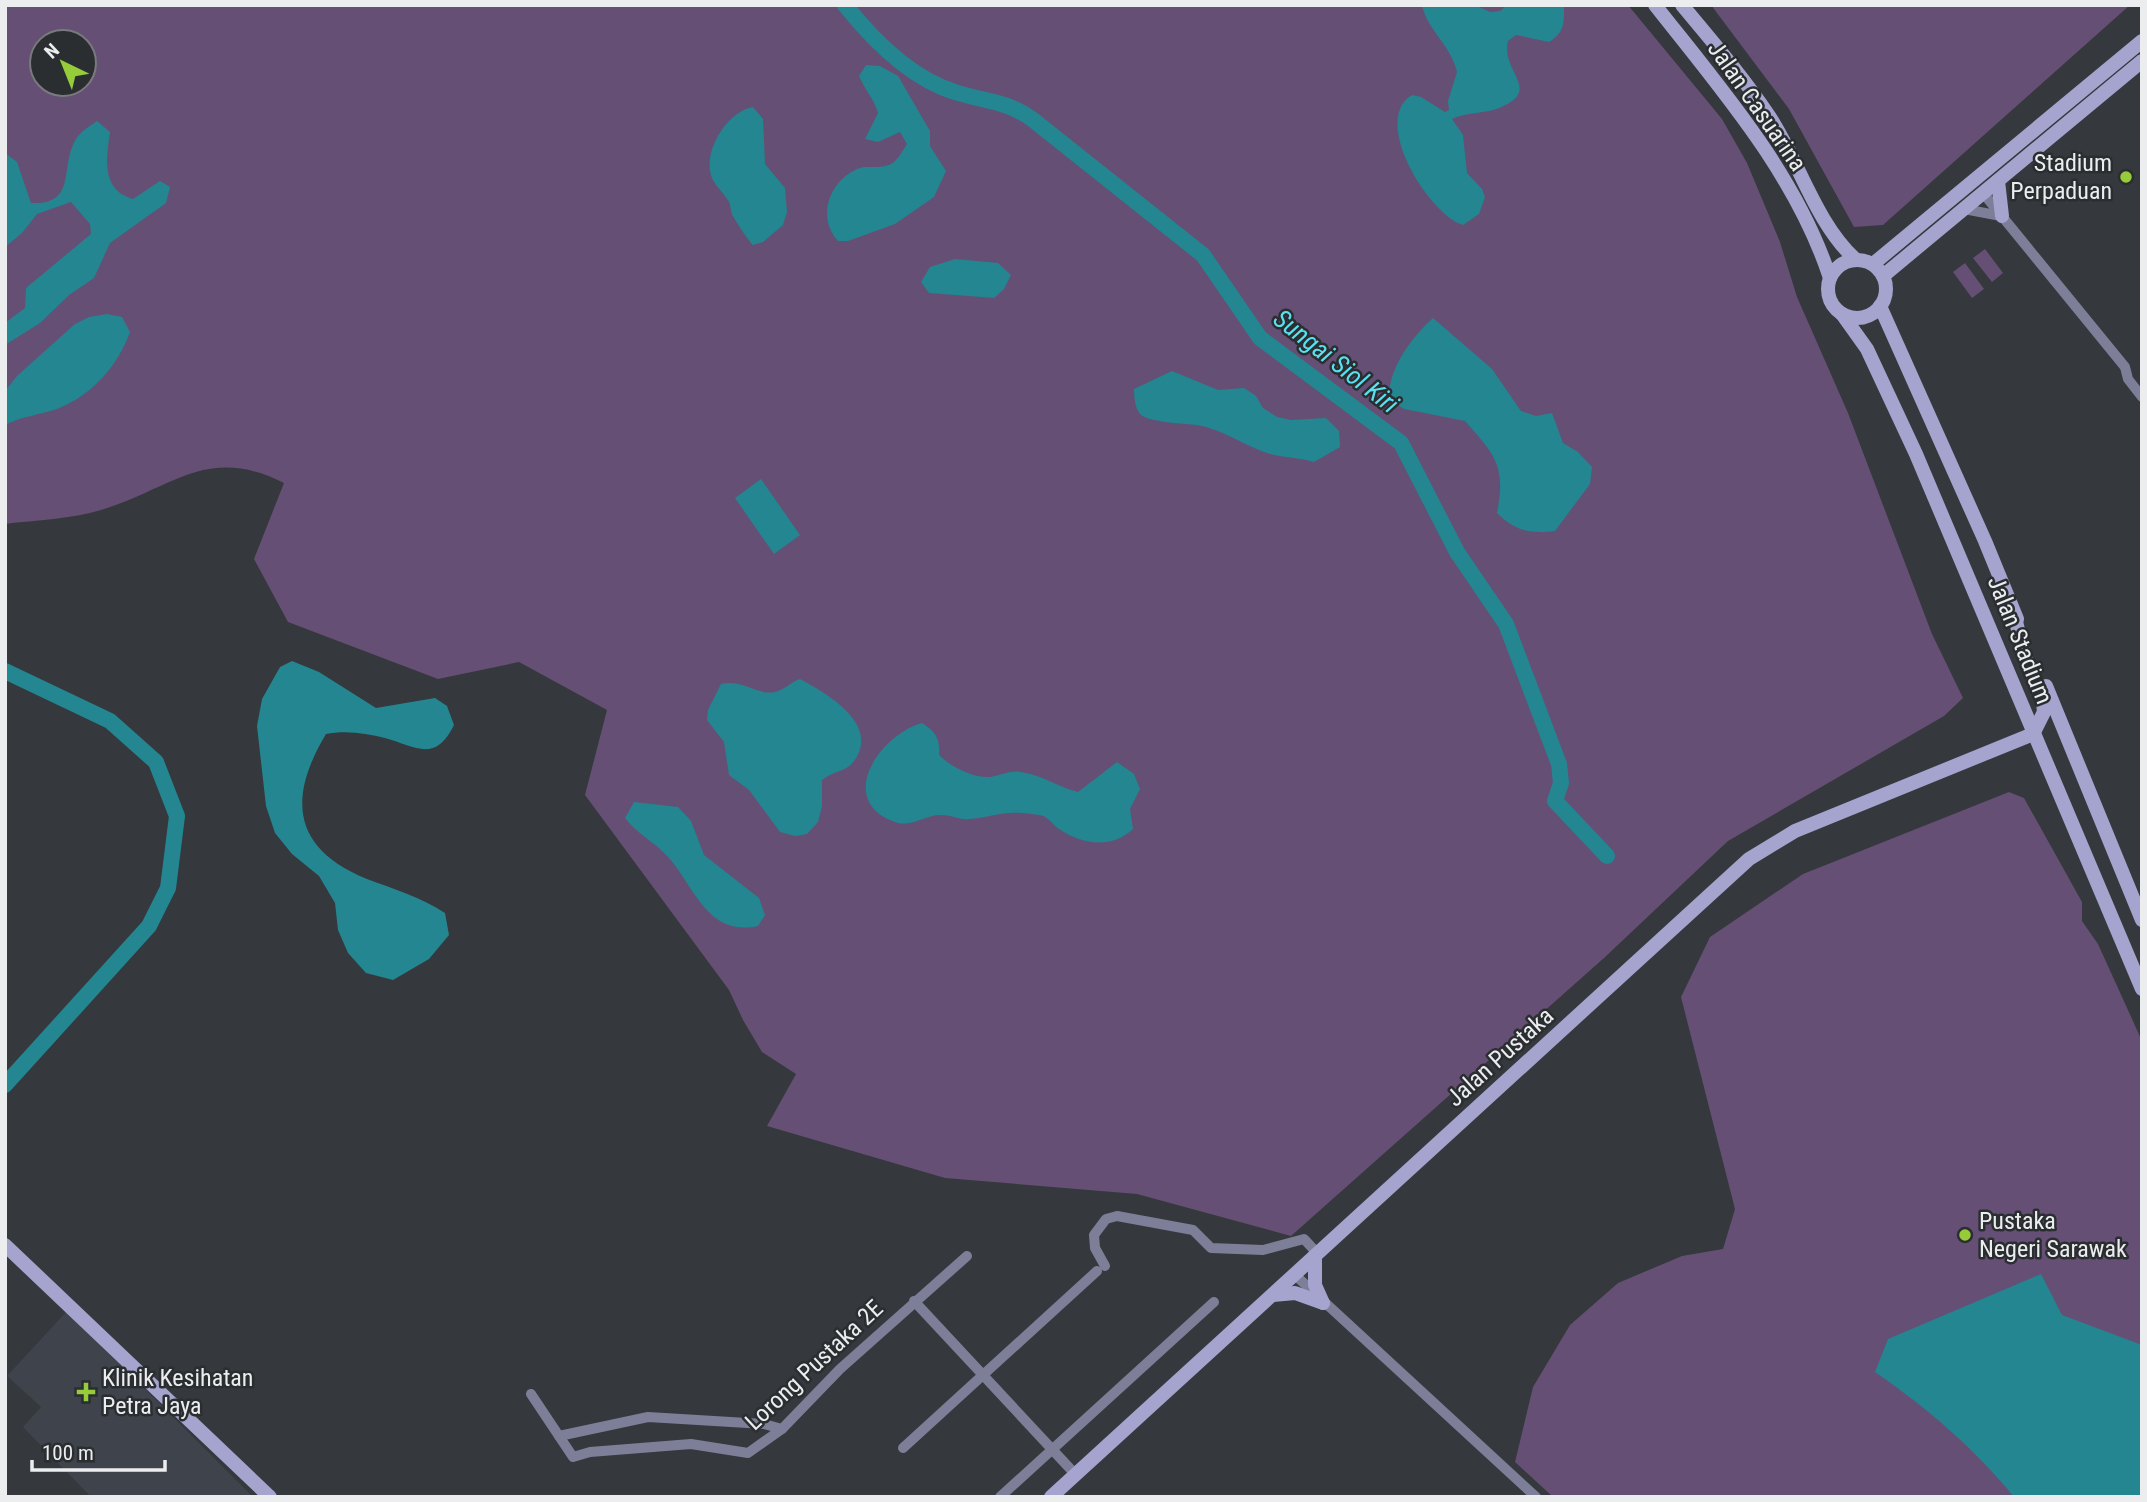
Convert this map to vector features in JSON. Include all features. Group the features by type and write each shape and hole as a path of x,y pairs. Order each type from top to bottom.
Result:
{"street":[{"name":"Jalan Casuarina","path":"1655,5 1775,163 1821,251 1829,278"},
{"name":"Jalan Casuarina","path":"1682,5 1769,116 1829,225 1844,248 1856,259"},
{"path":"1873,264 2142,41"},
{"path":"1883,275 2142,61"},
{"path":"1998,181 2002,216"},
{"path":"1948,202 1974,190 1983,193 2125,367 2128,379 2142,397"},
{"path":"1964,209 2002,216"},
{"path":"1856,259 1873,264 1883,275 1886,291 1880,306 1861,318 1842,314 1830,302 1829,278 1840,265 1856,259"},
{"name":"Jalan Stadium","path":"1880,306 1985,541 2142,920"},
{"name":"Jalan Stadium","path":"1842,314 1867,349 1916,454 1980,599 2033,734 2142,989"},
{"path":"2014,613 2024,655 2043,702 2044,712 2033,734"},
{"name":"Jalan Pustaka","path":"1051,1497 1749,859 1795,831 2033,734"},
{"path":"903,1448 1101,1268 1094,1235 1106,1219 1117,1216 1193,1230 1211,1248 1263,1251 1304,1239 1316,1255 1315,1285 1323,1303"},
{"path":"5,1245 270,1497"},
{"name":"Lorong Pustaka 2E","path":"559,1436 573,1457 590,1452 691,1444 748,1453 782,1429 914,1301 967,1256"},
{"path":"1295,1275 1536,1497"},
{"path":"1273,1295 1295,1293 1323,1303"},
{"path":"914,1301 1076,1475"},
{"path":"1000,1497 1214,1302"},
{"path":"531,1394 559,1436 648,1417 764,1424 782,1429"}],"shaded area":[{"path":"5,5 1628,5 1722,119 1747,163 1780,242 1797,297 1848,413 1932,634 1963,698 1944,716 1728,841 1604,958 1291,1236 1137,1194 945,1178 767,1126 796,1074 762,1052 729,990 585,795 607,710 519,662 438,679 288,622 254,559 284,483 257,472 232,468 211,469 190,474 101,510 5,524"},
{"path":"1711,5 2130,5 1883,225 1854,227 1789,109"},
{"path":"1985,249 2003,273 1992,282 1973,258"},
{"path":"1965,263 1984,289 1972,298 1953,272"},
{"path":"2009,792 2024,798 2082,902 2082,921 2098,944 2142,1041 2142,1497 1553,1497 1515,1462 1533,1387 1570,1325 1618,1283 1682,1256 1723,1249 1735,1209 1681,997 1710,937 1803,874"},
{"name":"Klinik Kesihatan Petra Jaya","path":"67,1311 253,1497 91,1497 23,1427 41,1407 7,1376"}],"water":[{"path":"1422,5 1475,5 1490,12 1500,11 1507,5 1564,5 1562,26 1558,35 1549,42 1516,35 1508,41 1507,52 1520,87 1512,101 1493,110 1452,119 1463,135 1467,173 1482,189 1485,197 1479,214 1463,225 1449,218 1421,186 1409,166 1397,124 1401,107 1412,95 1421,97 1445,112 1449,110 1448,101 1457,72 1450,54 1429,22"},
{"path":"866,65 880,66 898,76 930,131 930,146 946,171 934,197 895,224 848,241 838,241 828,222 827,212 833,191 839,182 857,169 889,165 898,158 907,144 900,132 878,142 865,139 878,113 859,76"},
{"path":"753,107 763,119 765,164 785,188 787,212 783,225 763,242 753,245 733,217 728,201 713,179 710,161 716,141 728,122"},
{"path":"97,121 110,132 107,163 115,189 133,199 160,181 170,187 166,203 110,243 94,278 69,295 40,323 5,345 5,323 25,308 26,288 91,234 90,224 71,202 37,214 22,233 5,247 5,153 17,162 31,203 46,202 61,191 76,139"},
{"path":"955,259 998,263 1011,275 1004,289 994,298 929,293 921,282 930,267"},
{"path":"107,314 122,317 130,332 118,357 102,378 81,396 57,409 5,425 5,391 17,376 75,324 89,317"},
{"path":"1433,318 1492,369 1521,411 1536,416 1552,413 1563,443 1578,452 1592,467 1590,484 1555,531 1523,530 1497,513 1500,484 1496,462 1465,421 1404,409 1389,399 1392,376 1402,355"},
{"path":"1172,371 1218,390 1244,388 1256,396 1263,408 1277,417 1291,420 1326,418 1339,431 1340,447 1314,462 1267,453 1206,427 1144,417 1137,409 1134,389"},
{"path":"761,479 800,535 774,554 735,498"},
{"path":"292,661 319,672 376,708 435,698 447,706 454,725 439,745 424,749 363,733 326,734 306,780 302,801 304,820 311,837 324,853 342,867 445,913 449,935 429,959 393,980 366,973 348,953 338,930 335,903 319,876 292,854 275,833 266,806 257,726 262,699 280,667"},
{"path":"800,679 847,711 856,722 861,735 860,747 851,765 822,780 822,806 818,822 807,834 795,836 780,832 749,790 729,775 724,742 707,720 708,710 721,684 737,684 768,693 778,691"},
{"path":"922,723 936,736 939,755 955,767 976,776 989,777 1021,772 1078,792 1117,762 1134,774 1140,789 1130,809 1133,829 1116,840 1097,842 1078,839 1057,828 1043,816 1022,813 965,819 936,815 907,823 895,822 877,812 868,799 866,785 870,769 891,741"},
{"path":"634,802 678,807 691,821 704,855 759,898 765,915 758,926 727,924 705,907 669,858 625,818"},
{"path":"2041,1274 2062,1315 2142,1345 2142,1497 2014,1497 1983,1462 1949,1430 1875,1372 1888,1339"}],"waterway":[{"name":"Sungai Siol Kiri","path":"845,5 894,57 924,78 955,92 1013,108 1032,119 1203,255 1260,338 1401,443 1457,552 1506,624 1559,764 1561,783 1555,801 1607,856"},
{"path":"5,671 110,721 156,762 177,816 168,888 149,926 5,1085"}],"place":[{"name":"Stadium Perpaduan","path":"2126,177"},
{"name":"Pustaka Negeri Sarawak","path":"1965,1235"},
{"name":"Klinik Kesihatan Petra Jaya","path":"86,1392"}]}
